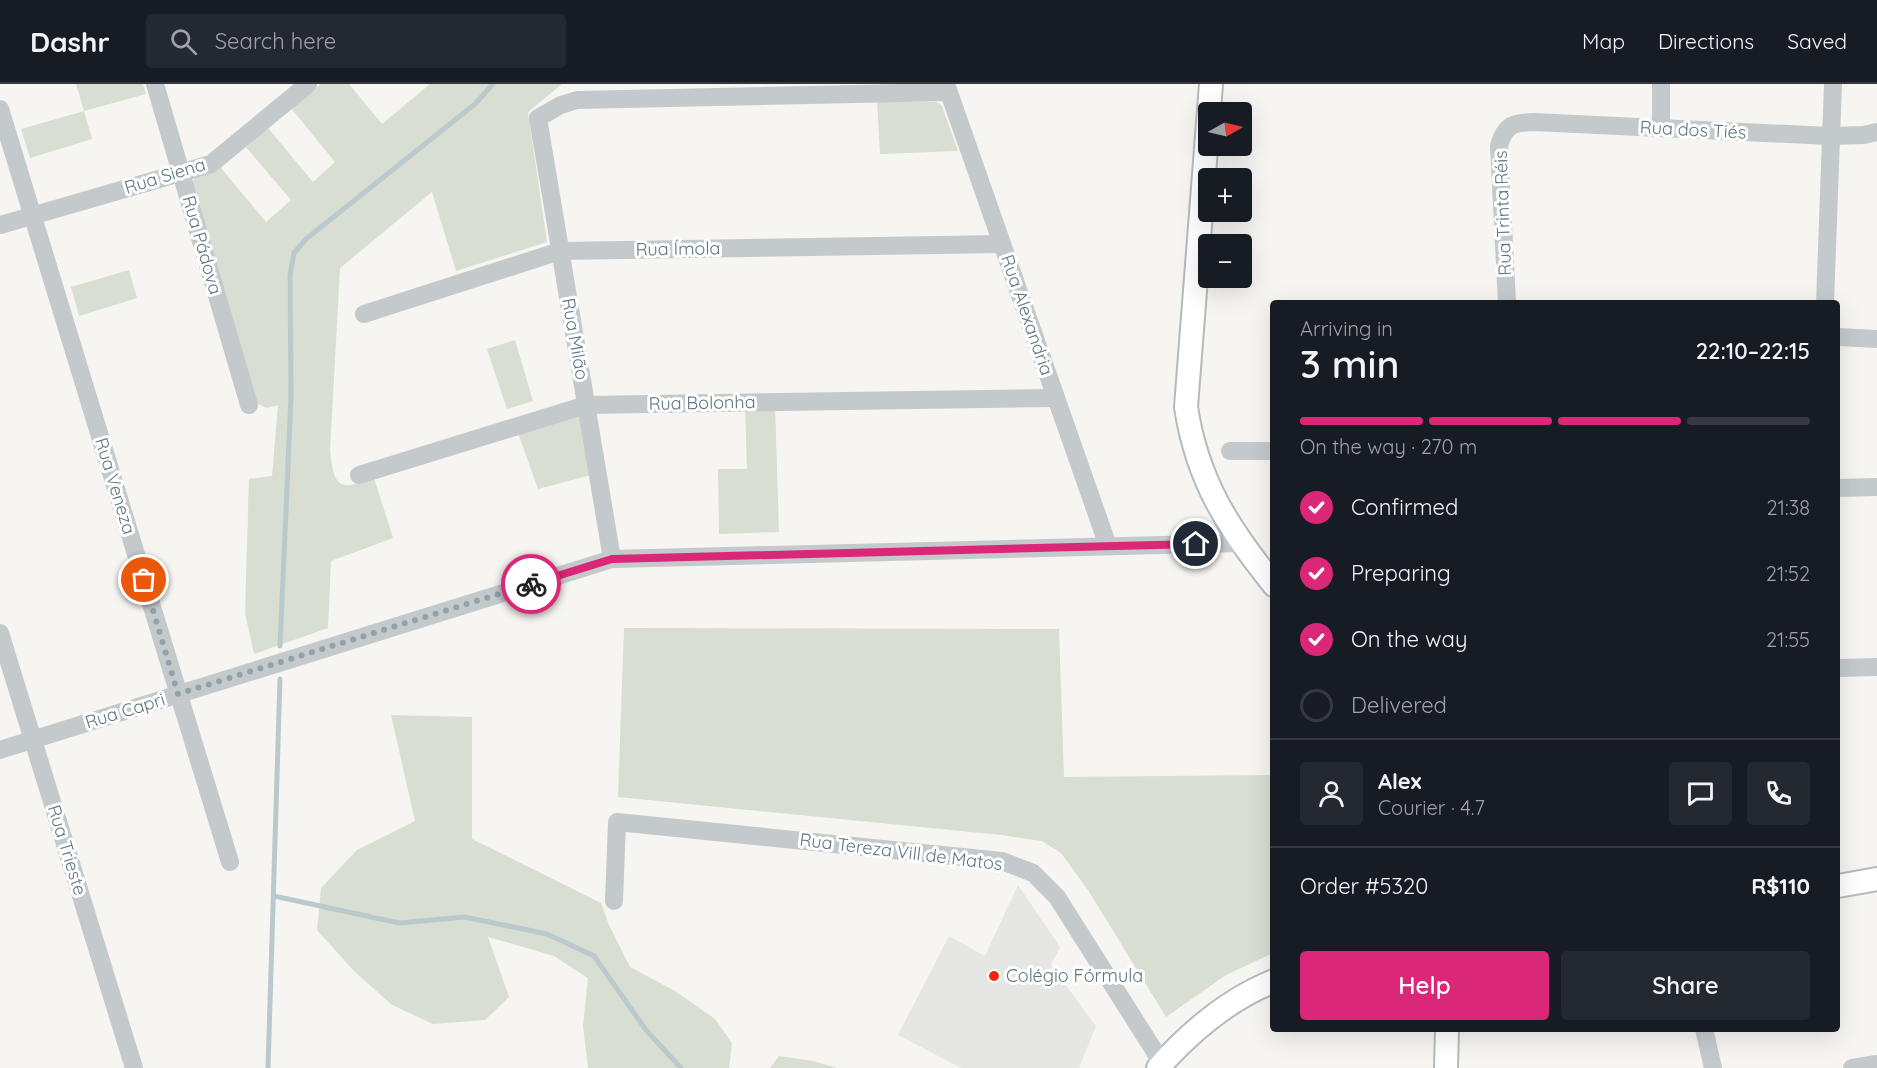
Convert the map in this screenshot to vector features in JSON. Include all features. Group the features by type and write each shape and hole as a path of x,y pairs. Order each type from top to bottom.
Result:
{"main road":[{"path":"1211,84 1186,406 1198,462 1215,501 1240,543 1270,580"},
{"path":"1840,886 1877,879"},
{"path":"1160,1066 1180,1044 1214,1016 1270,983"},
{"path":"1446,1068 1447,1032"}],"street":[{"name":"Rua Pádova","path":"155,84 249,405"},
{"name":"Rua Siena","path":"0,225 211,164 308,84"},
{"path":"1661,84 1661,128"},
{"path":"1825,300 1833,84"},
{"path":"786,90 947,88"},
{"name":"Rua Alexandria","path":"947,88 1108,546"},
{"name":"Rua Milão","path":"612,559 538,118 561,105 577,100 786,90"},
{"name":"Rua Veneza","path":"0,109 230,862"},
{"name":"Rua dos Tiés","path":"1510,126 1534,122 1830,136 1864,135 1877,132"},
{"name":"Rua Trinta Réis","path":"1507,300 1499,146 1502,134 1510,126"},
{"name":"Rua Ímola","path":"364,314 560,251 1002,244"},
{"path":"1840,337 1877,339"},
{"name":"Rua Bolonha","path":"359,475 586,405 1055,398"},
{"path":"1230,452 1270,451"},
{"path":"1840,488 1877,487"},
{"name":"Rua Capri","path":"0,750 612,559 1240,543"},
{"name":"Rua Trieste","path":"0,633 134,1068"},
{"path":"1840,668 1877,667"},
{"name":"Rua Tereza Vill de Matos","path":"615,901 617,822 1002,861 1033,873 1057,897 1160,1066"},
{"path":"1705,1032 1713,1068"},
{"path":"1852,1068 1877,1064"}],"shaded area":[{"path":"76,84 143,84 146,94 84,111"},
{"path":"321,84 349,84 382,124 430,84 562,84 528,112 547,242 456,271 432,192 340,268 330,450 332,462 336,479 345,485 374,478 393,538 331,561 328,628 254,654 245,613 249,479 272,476 278,405 267,408 258,404 254,398 193,182 194,178 221,168 266,222 291,200 245,146 268,128 313,182 335,162 291,108"},
{"path":"877,101 937,102 942,106 958,151 880,154"},
{"path":"84,111 92,139 30,158 21,129"},
{"path":"129,270 137,298 79,316 71,287"},
{"path":"515,340 533,401 507,409 487,349"},
{"path":"745,406 775,406 779,532 719,534 718,469 747,469"},
{"path":"580,412 591,475 538,489 517,430"},
{"path":"624,628 1059,629 1064,777 1270,775 1270,954 1226,975 1166,1017 1088,890 1061,853 1042,841 618,797"},
{"path":"391,715 472,717 472,839 601,903 630,967 675,991 715,1019 732,1043 729,1068 588,1068 583,1026 588,978 554,956 488,937 509,997 485,1020 433,1024 392,1005 353,970 317,930 321,888 357,850 415,821"},
{"name":"Colégio Fórmula","path":"1018,885 1060,947 1051,965 1096,1026 1079,1068 961,1068 898,1035 949,936 985,956"},
{"path":"779,1056 813,1061 837,1068 770,1068"}],"waterway":[{"path":"280,646 291,397 290,275 294,253 306,239 475,104 493,84"},
{"path":"268,1068 280,679"},
{"path":"274,896 399,923 465,917 547,934 594,956 646,1030 681,1068"}],"way so far":[{"path":"144,580 178,694 531,584"}],"place":[{"name":"Colégio Fórmula","path":"994,976"}],"route":[{"path":"531,584 612,559 1196,544"}]}
